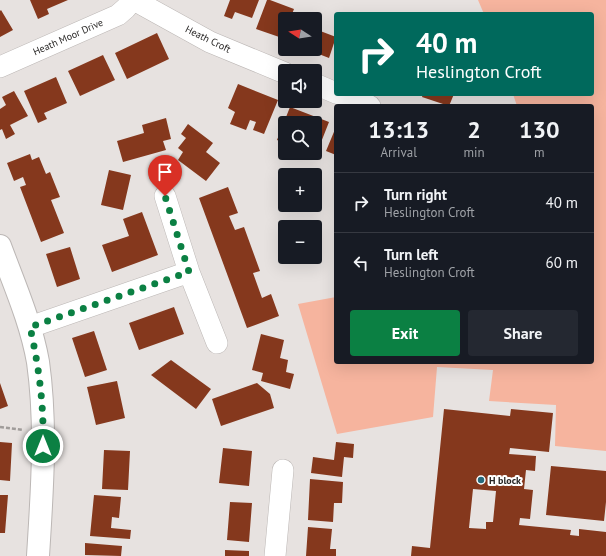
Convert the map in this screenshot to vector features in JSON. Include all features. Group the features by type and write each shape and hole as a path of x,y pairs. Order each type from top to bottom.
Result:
{"street":[{"name":"Heath Moor Drive","path":"0,67 118,14 133,0"},
{"name":"Heath Croft","path":"133,0 210,42 278,70"},
{"path":"322,87 334,92"},
{"path":"344,96 365,104"},
{"path":"165,196 189,272 217,343"},
{"path":"0,246 30,327 38,361 43,432 38,556"},
{"path":"30,327 189,272"},
{"path":"275,556 283,470"}],"shaded area":[{"path":"478,0 606,0 606,451 555,446 556,405 489,401 493,370 437,367 433,417 337,434 298,304 334,297 334,364 594,364 594,104 516,104 514,96 594,96 594,12 483,12"}],"building":[{"path":"30,0 68,0 47,9 49,14 38,19"},
{"path":"230,0 259,0 252,18 235,12 232,19 224,16"},
{"path":"267,0 294,9 293,12 278,12 278,37 256,29"},
{"path":"1,10 13,30 0,37 0,11"},
{"path":"322,32 334,36 334,43 329,58 322,55"},
{"path":"157,33 169,59 127,79 115,53"},
{"path":"103,55 115,80 80,96 68,71"},
{"path":"56,77 67,103 44,113 47,119 38,123 24,91"},
{"path":"238,84 278,100 264,134 253,130 256,122 250,120 246,130 230,124 235,112 228,108"},
{"path":"14,91 28,116 10,125 15,134 6,139 2,129 0,130 0,109 6,105 2,97"},
{"path":"453,96 450,104 443,104 422,97"},
{"path":"290,108 293,108 313,116 286,116"},
{"path":"166,118 171,139 163,141 166,150 123,162 117,141 144,133 142,125"},
{"path":"322,119 329,122 322,140"},
{"path":"188,124 213,143 206,152 220,163 206,181 178,160 183,152 178,148 186,138 181,134"},
{"path":"334,132 334,154 326,151"},
{"path":"30,154 32,160 39,157 46,174 50,172 60,197 51,200 64,233 41,242 20,187 26,185 23,177 14,181 7,163"},
{"path":"109,170 131,175 123,210 101,205"},
{"path":"228,187 238,213 229,216 235,230 244,227 260,271 253,273 262,298 271,294 279,316 247,328 199,198"},
{"path":"142,212 158,255 112,272 102,245 129,236 123,219"},
{"path":"70,247 80,279 57,287 46,254"},
{"path":"174,307 184,334 139,350 129,323"},
{"path":"94,331 107,370 85,377 72,338"},
{"path":"261,334 284,340 280,358 288,360 286,372 294,374 290,389 261,381 263,373 252,370"},
{"path":"171,360 211,389 196,409 151,375"},
{"path":"117,381 125,418 96,425 87,387"},
{"path":"0,383 8,406 0,409"},
{"path":"257,383 270,394 274,408 221,426 212,399"},
{"name":"H block","path":"444,409 510,416 511,409 553,413 549,452 510,448 509,454 536,456 535,471 526,470 524,489 533,490 530,519 520,518 519,525 571,530 570,535 579,536 579,529 606,532 606,556 411,556 412,546 430,548","holes":["473,489 496,491 493,522 486,522 486,529 469,528"]},
{"path":"0,442 12,443 10,481 0,480"},
{"path":"336,442 354,444 353,458 344,457 342,477 311,473 313,457 334,460"},
{"path":"223,448 252,451 249,486 219,483"},
{"path":"104,450 130,451 128,490 102,489"},
{"path":"551,466 606,471 606,502 604,521 546,515"},
{"path":"310,479 343,482 342,503 334,503 333,522 308,520"},
{"path":"0,495 8,495 5,533 0,533"},
{"path":"94,495 121,497 119,518 112,517 111,528 131,530 130,539 90,536"},
{"path":"230,502 252,503 249,542 227,540"},
{"path":"308,527 332,529 330,549 336,549 336,556 306,556"},
{"path":"85,543 122,546 121,556 85,555"},
{"path":"225,550 249,551 249,556 225,556"}],"place":[{"name":"H block","path":"481,480"}],"route":[{"path":"43,446 42,400 38,361 30,327 189,272 165,196"}]}
